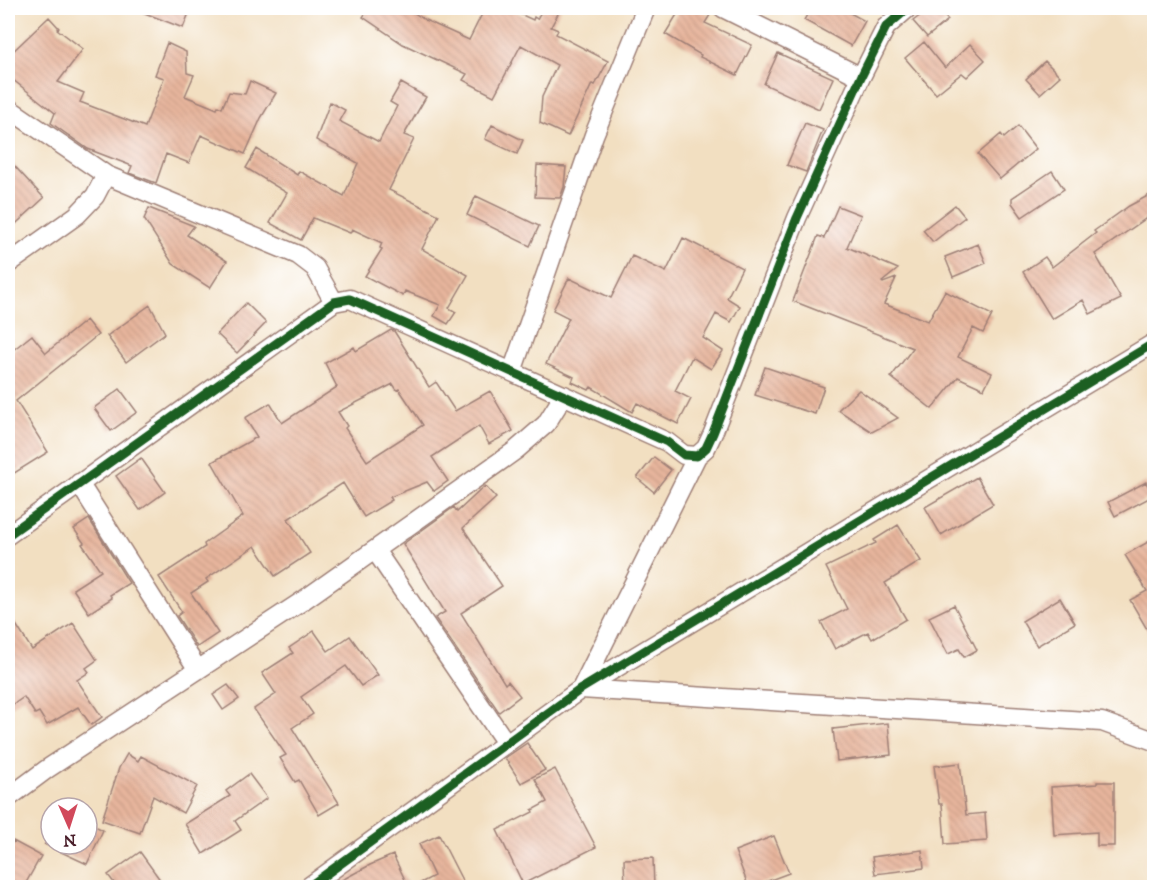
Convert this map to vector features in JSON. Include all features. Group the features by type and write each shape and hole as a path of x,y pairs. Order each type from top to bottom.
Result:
{"street":[{"path":"512,372 594,135 646,8"},
{"path":"723,8 861,77"},
{"path":"582,689 697,456 706,448 713,433 797,218 861,77 886,27 908,8"},
{"path":"8,108 106,176 297,255 315,268 333,302"},
{"path":"8,264 77,215 95,196 106,176"},
{"path":"8,535 333,302 350,299 666,442 684,455 697,456"},
{"path":"307,888 582,689 1155,343"},
{"path":"8,798 57,763 301,602 516,450 546,424 564,395"},
{"path":"79,483 198,670"},
{"path":"375,550 506,743"},
{"path":"582,689 1102,722 1155,741"}],"building":[{"path":"132,8 191,8 183,28"},
{"path":"369,8 407,8 425,20 469,40 485,8 507,8 533,20 534,17 537,19 543,8 561,8 551,27 558,30 556,34 608,61 595,85 592,84 568,136 540,123 542,97 557,65 521,45 494,96 463,80 467,74 403,44 363,17"},
{"path":"681,8 696,8 710,15 705,23 752,45 737,75 700,57 701,55 665,34"},
{"path":"811,8 841,8 865,21 851,46 804,20"},
{"path":"930,8 937,8 948,20 927,37 913,21"},
{"path":"49,17 59,28 57,29 83,49 58,82 84,93 80,102 145,127 164,78 155,75 167,43 186,52 187,73 194,75 185,96 217,109 218,106 222,108 229,92 245,94 250,81 276,93 261,118 245,154 201,135 189,163 166,154 156,183 129,173 132,166 88,149 51,123 55,113 8,76 8,56"},
{"path":"924,42 945,68 970,44 985,60 967,77 962,73 936,94 905,58"},
{"path":"778,53 833,78 819,109 764,84"},
{"path":"1045,61 1060,76 1040,94 1026,79"},
{"path":"401,83 426,97 404,135 414,139 389,190 439,215 422,249 468,275 449,308 456,312 448,324 434,316 440,305 405,291 403,296 365,276 382,249 380,248 382,243 352,229 350,233 313,218 301,240 270,223 287,193 246,168 257,149 297,175 299,171 344,196 358,163 316,140 330,102 345,110 339,121 379,142 397,106 390,102"},
{"path":"805,123 823,130 806,172 787,165"},
{"path":"492,125 523,140 517,154 485,139"},
{"path":"1018,126 1036,149 1000,179 978,154 1001,134 1004,138"},
{"path":"8,159 44,198 8,231"},
{"path":"537,165 566,167 564,187 560,198 535,197"},
{"path":"1052,171 1064,189 1022,217 1012,203 1012,198"},
{"path":"1155,192 1155,212 1095,254 1121,299 1090,314 1083,300 1052,319 1023,272 1045,257 1052,267 1096,233 1094,231 1129,206"},
{"path":"476,196 539,226 530,246 467,215"},
{"path":"955,205 965,217 933,242 923,230"},
{"path":"838,206 861,215 847,247 898,269 882,282 896,278 884,304 928,321 945,291 992,315 983,333 973,328 958,357 992,373 984,389 958,377 932,409 891,377 913,348 793,301 818,236 824,238"},
{"path":"149,208 194,226 187,235 227,261 210,288 173,264 144,219"},
{"path":"683,238 742,268 727,298 740,306 731,322 716,314 703,338 723,351 711,369 692,357 675,391 691,399 678,424 637,403 632,412 591,387 589,390 572,382 574,377 546,364 569,318 553,310 569,278 611,298 632,256 666,272"},
{"path":"978,244 986,263 953,277 945,257"},
{"path":"246,303 266,323 237,353 217,334"},
{"path":"150,305 165,333 126,362 107,336"},
{"path":"86,320 98,335 16,401 48,452 8,477 8,354 32,335 46,353"},
{"path":"391,330 394,331 429,387 436,382 455,411 490,391 513,431 489,444 479,426 432,457 448,481 434,491 427,482 390,497 392,500 364,517 343,483 288,519 310,553 275,576 255,546 206,579 208,582 191,593 218,633 197,647 177,616 182,612 159,577 205,547 204,544 243,516 212,462 257,437 245,418 270,403 282,423 337,387 325,363 354,347 356,351","holes":["393,384 397,390 399,389 423,425 367,461 345,428 347,426 338,412"]},
{"path":"765,367 824,387 815,414 755,395"},
{"path":"120,389 137,412 111,431 94,408"},
{"path":"859,390 898,418 872,432 838,410"},
{"path":"654,457 671,470 654,492 637,478"},
{"path":"141,458 165,492 140,510 116,476"},
{"path":"977,477 993,504 941,535 925,507"},
{"path":"1146,482 1153,496 1115,516 1108,502"},
{"path":"485,486 496,498 463,528 502,586 461,613 505,684 508,681 520,696 499,712 435,618 445,612 403,544 454,507 457,512"},
{"path":"89,519 129,583 89,613 73,589 101,571 74,529"},
{"path":"898,525 921,561 885,583 906,619 872,639 868,632 835,649 821,622 847,609 826,567 876,543 874,540"},
{"path":"1155,538 1155,643 1130,600 1147,591 1125,555"},
{"path":"1060,598 1075,623 1037,646 1022,621"},
{"path":"954,605 977,650 964,657 959,649 948,654 929,617"},
{"path":"8,612 32,650 73,623 97,660 86,668 89,672 77,680 102,717 91,725 78,707 47,725 39,712 35,714 24,697 8,708"},
{"path":"314,631 328,651 350,636 378,675 361,686 346,666 301,697 313,714 292,728 339,803 319,815 299,780 295,782 280,758 286,755 254,709 276,694 262,673 293,653 289,648"},
{"path":"228,685 239,699 223,710 213,695"},
{"path":"888,723 891,755 837,761 833,729"},
{"path":"527,743 545,770 521,783 505,758"},
{"path":"127,754 138,761 141,756 197,786 183,813 153,796 140,833 102,820 119,768"},
{"path":"960,763 966,815 985,813 987,841 945,844 942,804 939,804 934,766"},
{"path":"555,769 596,847 523,884 497,830 533,812 532,810 547,802 535,779"},
{"path":"249,774 267,798 235,821 241,830 203,854 185,824 230,796 226,791"},
{"path":"1097,782 1114,782 1114,846 1097,846 1097,832 1054,835 1051,787 1097,784"},
{"path":"439,835 466,888 411,888 434,876 419,844"},
{"path":"774,836 789,873 749,888 735,851"},
{"path":"13,841 41,856 23,888 8,888 8,852"},
{"path":"922,850 924,868 875,874 872,857"},
{"path":"140,852 166,888 118,888 108,875"},
{"path":"393,855 409,888 327,888 370,865"},
{"path":"70,856 91,856 87,864"},
{"path":"653,858 654,888 625,888 624,859"}],"cycle path":[{"path":"8,535 334,302 350,299 667,442 684,455 697,456 706,448 713,433 797,218 861,77 886,27 908,8"},
{"path":"307,888 581,689 1154,343"}]}
